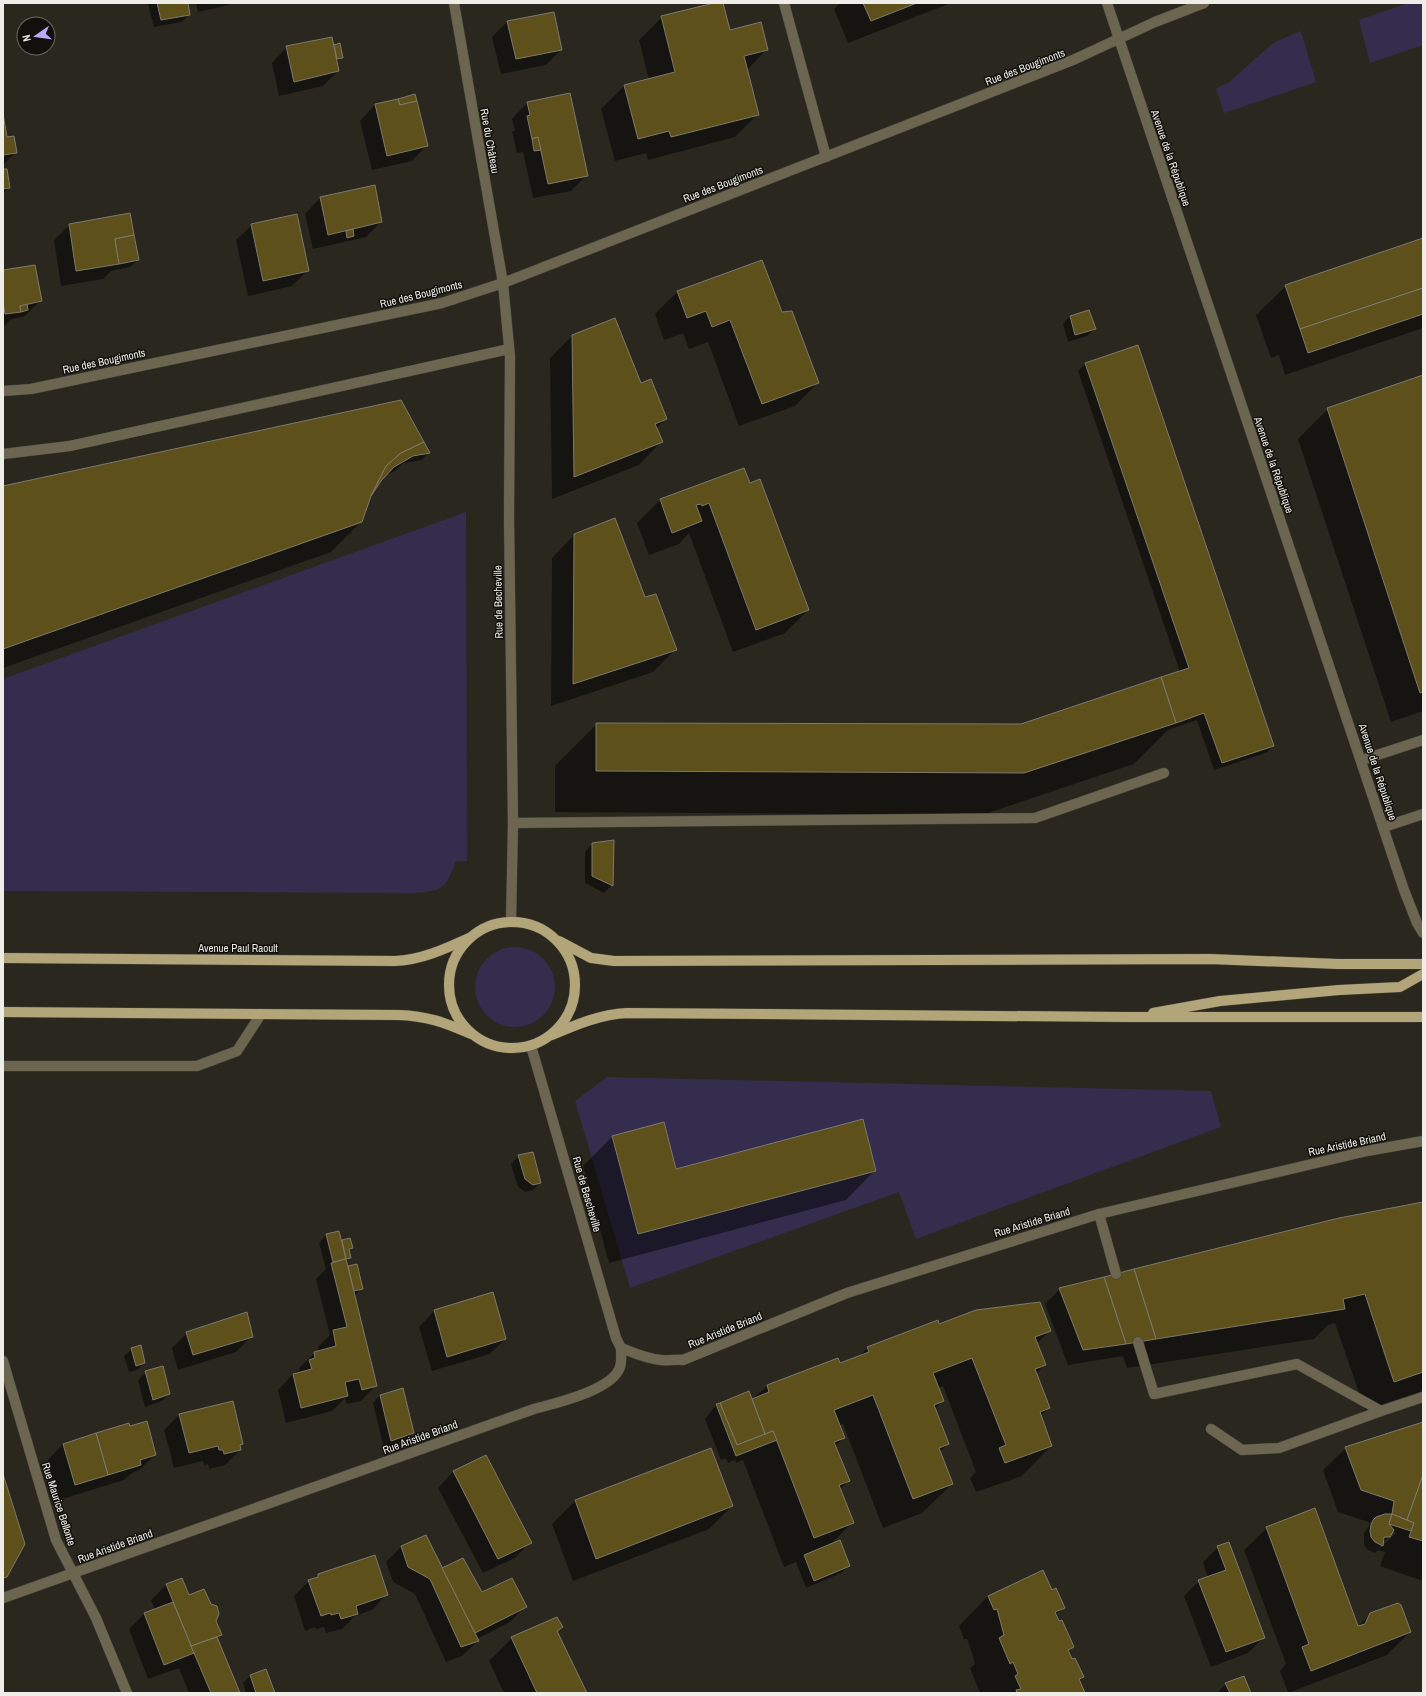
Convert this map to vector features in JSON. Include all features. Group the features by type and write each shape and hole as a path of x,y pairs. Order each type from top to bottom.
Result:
{"main road":[{"path":"471,1034 459,1020 451,1004 448,986 451,969 458,952 476,932 493,924 511,921 529,924 545,930 559,941 591,958 614,961 1210,959 1308,964 1423,964"},
{"name":"Avenue Paul Raoult","path":"3,958 394,961 409,960 439,952 469,938"},
{"path":"552,1035 564,1023 572,1007 576,990 575,972 559,941"},
{"path":"1125,1017 1220,1001 1339,990 1400,987 1423,974"},
{"path":"3,1012 411,1015 436,1019 471,1034 486,1043 502,1048 520,1048 530,1046 571,1026 605,1016 627,1012 1125,1017 1423,1017"}],"street":[{"name":"Rue du Château","path":"454,3 503,283"},
{"path":"784,3 826,157"},
{"name":"Avenue de la République","path":"1107,3 1407,897 1423,934"},
{"name":"Rue des Bougimonts","path":"3,391 31,389 442,303 503,283 1066,63 1119,40 1155,22 1204,3"},
{"name":"Rue de Becheville","path":"503,283 509,349 509,517 513,823 511,921"},
{"path":"3,454 70,446 509,349"},
{"path":"1362,760 1423,740"},
{"path":"513,823 1035,818 1164,772"},
{"path":"1384,827 1423,814"},
{"path":"3,1066 196,1066 236,1051 261,1014"},
{"name":"Rue de Bescheville","path":"530,1046 616,1338 621,1348"},
{"name":"Rue Aristide Briand","path":"3,1598 534,1409 586,1393 608,1382 620,1367 621,1348 647,1357 662,1360 683,1360 847,1293 1099,1214 1367,1151 1423,1141"},
{"path":"1099,1214 1116,1274"},
{"path":"1138,1342 1154,1394 1297,1364 1381,1411"},
{"name":"Rue Maurice Bellonte","path":"3,1361 56,1540 72,1574 96,1618 127,1693"},
{"path":"1212,1429 1242,1450 1279,1448 1423,1396"}],"shaded area":[{"path":"1408,3 1423,3 1423,45 1370,63 1359,20"},
{"path":"1301,31 1316,82 1224,113 1216,88 1228,83 1273,43"},
{"path":"466,512 467,861 456,861 449,878 442,887 431,891 413,893 3,891 3,679"},
{"path":"515,947 530,950 543,959 552,972 555,987 552,1002 543,1015 530,1024 515,1027 500,1024 487,1015 478,1002 475,987 478,972 487,959 500,950"},
{"path":"607,1077 1211,1091 1221,1127 916,1239 899,1192 630,1288 575,1101"}],"building":[{"path":"157,3 188,3 190,15 161,20"},
{"path":"714,3 723,3 730,30 761,22 768,50 744,56 759,115 671,137 669,131 638,139 624,85 675,72 661,16"},
{"path":"863,3 917,3 871,21"},
{"path":"554,12 562,50 516,59 507,21"},
{"path":"332,37 339,71 294,82 286,46"},
{"path":"340,43 343,58 337,59 334,45"},
{"path":"570,93 588,176 548,184 538,137 532,139 527,116 530,115 527,102"},
{"path":"415,94 417,101 400,105 398,99"},
{"path":"398,99 400,105 417,101 428,146 387,156 375,104"},
{"path":"3,114 7,137 14,136 17,153 3,155"},
{"path":"538,137 541,150 534,151 532,139"},
{"path":"3,169 7,169 10,188 3,189"},
{"path":"375,185 382,222 328,235 320,197"},
{"path":"130,213 134,235 115,239 119,264 76,271 69,224"},
{"path":"297,214 309,271 263,281 251,224"},
{"path":"353,229 354,236 347,238 346,231"},
{"path":"134,235 139,260 119,264 115,239"},
{"path":"1423,238 1423,288 1300,329 1285,285"},
{"path":"762,260 782,312 792,311 819,383 762,404 730,320 712,327 706,311 687,318 677,291"},
{"path":"35,265 42,301 20,306 21,312 5,314 3,302 3,270"},
{"path":"1423,288 1423,314 1308,353 1300,329"},
{"path":"27,304 28,310 21,312 20,306"},
{"path":"1089,310 1096,329 1075,335 1070,316"},
{"path":"615,318 641,383 651,379 667,419 655,424 663,442 574,477 572,335"},
{"path":"1138,345 1274,746 1222,763 1204,713 1176,723 1161,677 1189,668 1085,363"},
{"path":"1423,375 1423,692 1420,693 1327,408"},
{"path":"401,400 424,442 401,453 386,466 371,496 362,522 3,649 3,486"},
{"path":"424,442 430,453 413,456 394,467 381,481 371,496 386,466 401,453"},
{"path":"744,468 750,483 760,479 809,610 756,630 709,503 702,506 701,504 696,505 702,521 672,533 660,499"},
{"path":"615,518 645,597 656,594 677,650 573,684 574,534"},
{"path":"1161,677 1176,723 1024,773 596,771 596,723 1021,724"},
{"path":"614,840 613,886 592,876 592,843"},
{"path":"863,1119 876,1171 638,1234 612,1136 664,1122 676,1169"},
{"path":"533,1152 541,1183 533,1185 525,1179 518,1155"},
{"path":"1423,1202 1423,1372 1394,1382 1365,1294 1343,1299 1345,1309 1156,1339 1134,1269 1339,1218"},
{"path":"339,1231 346,1259 333,1262 326,1234"},
{"path":"350,1238 353,1248 349,1249 351,1258 346,1259 342,1240"},
{"path":"346,1259 377,1386 362,1390 359,1379 345,1382 348,1396 301,1408 293,1374 312,1369 309,1360 315,1358 314,1352 336,1346 333,1330 347,1327 331,1263"},
{"path":"357,1264 363,1289 354,1291 348,1266"},
{"path":"1134,1269 1156,1339 1126,1344 1104,1277"},
{"path":"1104,1277 1126,1344 1083,1350 1059,1288"},
{"path":"493,1292 506,1339 447,1357 434,1310"},
{"path":"1040,1302 1051,1331 1035,1337 1046,1365 1035,1369 1050,1408 1040,1412 1052,1446 1005,1463 999,1448 1006,1445 972,1358 933,1373 944,1401 934,1405 949,1444 939,1448 953,1484 913,1499 873,1395 834,1410 845,1438 834,1442 850,1481 839,1485 854,1523 814,1538 773,1431 765,1434 752,1399 769,1392 767,1385 838,1358 840,1363 869,1352 867,1347 938,1320 939,1324 976,1310"},
{"path":"247,1312 253,1337 193,1355 186,1332"},
{"path":"141,1345 145,1363 136,1366 131,1348"},
{"path":"163,1366 170,1394 153,1400 145,1371"},
{"path":"403,1388 414,1433 391,1441 380,1395"},
{"path":"749,1391 765,1434 737,1445 720,1403"},
{"path":"233,1401 243,1444 240,1445 241,1450 224,1454 223,1450 219,1450 218,1446 189,1453 179,1414"},
{"path":"720,1403 737,1445 773,1431 777,1440 736,1456 716,1404"},
{"path":"147,1421 156,1455 140,1460 141,1465 108,1475 96,1433 129,1423 130,1426"},
{"path":"1423,1422 1423,1475 1407,1520 1392,1514 1394,1501 1361,1490 1345,1447"},
{"path":"96,1433 108,1475 75,1485 63,1444"},
{"path":"711,1448 733,1506 596,1559 575,1500"},
{"path":"486,1455 532,1543 498,1559 453,1471"},
{"path":"3,1474 25,1544 7,1577 3,1578"},
{"path":"1423,1475 1423,1541 1409,1537 1414,1523 1407,1520"},
{"path":"1315,1508 1358,1626 1365,1624 1370,1613 1398,1603 1401,1605 1411,1632 1311,1671 1302,1647 1309,1644 1266,1527"},
{"path":"1385,1514 1392,1514 1389,1524 1394,1530 1390,1537 1384,1537 1383,1546 1375,1542 1371,1537 1370,1531 1373,1520 1376,1517"},
{"path":"1392,1514 1414,1523 1411,1531 1389,1524"},
{"path":"426,1535 479,1641 461,1647 430,1579 408,1567 401,1546"},
{"path":"840,1540 850,1566 814,1581 804,1555"},
{"path":"1229,1542 1265,1638 1226,1652 1198,1580 1226,1570 1217,1546"},
{"path":"375,1555 388,1595 356,1606 358,1614 341,1619 339,1613 331,1615 330,1613 321,1616 308,1580 318,1577 318,1574"},
{"path":"463,1558 482,1592 512,1578 527,1607 475,1633 442,1568"},
{"path":"1043,1570 1052,1590 1056,1588 1065,1608 1055,1612 1059,1621 1062,1620 1074,1647 1068,1650 1072,1659 1075,1658 1084,1677 1079,1679 1085,1693 1017,1693 1016,1690 1021,1689 1015,1676 1018,1674 1013,1662 1010,1664 999,1638 1004,1635 997,1609 994,1610 988,1596"},
{"path":"182,1578 189,1595 204,1589 211,1604 217,1606 219,1614 216,1621 222,1635 191,1646 166,1584"},
{"path":"173,1602 194,1653 164,1665 144,1613"},
{"path":"557,1617 563,1627 557,1631 587,1693 537,1693 511,1637"},
{"path":"217,1637 240,1693 211,1693 191,1646"},
{"path":"266,1669 275,1693 256,1693 250,1675"},
{"path":"1244,1676 1251,1693 1230,1693 1225,1683"}]}
